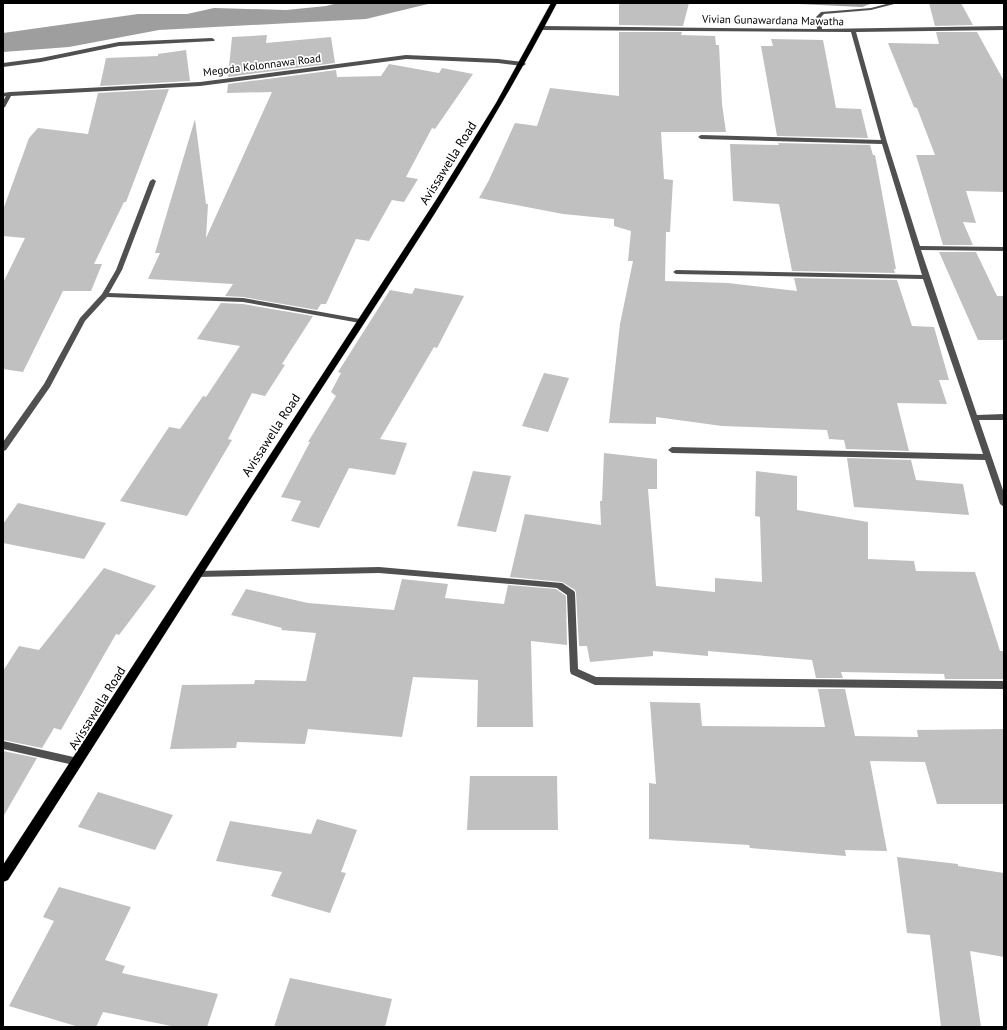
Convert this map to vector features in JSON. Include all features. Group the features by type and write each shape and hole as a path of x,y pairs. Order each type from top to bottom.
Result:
{"main road":[{"name":"Avissawella Road","path":"3,876 78,762 360,321 453,181 523,64 554,3"}],"street":[{"path":"820,30 818,17 823,14 871,10 896,3"},
{"name":"Vivian Gunawardana Mawatha","path":"542,28 853,31 1004,28"},
{"path":"853,31 884,142 926,277 1004,504"},
{"path":"3,65 41,60 119,44 212,40"},
{"name":"Megoda Kolonnawa Road","path":"3,95 200,84 406,57 498,61 523,64"},
{"path":"3,106 10,94"},
{"path":"701,137 884,142"},
{"path":"3,448 47,385 82,320 105,295 119,270 154,181"},
{"path":"917,248 1004,249"},
{"path":"676,272 926,277"},
{"path":"105,295 243,300 360,321"},
{"path":"974,418 1004,417"},
{"path":"672,450 988,458"},
{"path":"197,574 379,570 559,585 571,593 574,671 595,681 1004,685"},
{"path":"3,745 78,762"}],"shaded area":[{"path":"338,3 432,3 366,19 159,30 69,47 3,52 3,33 138,14 187,14 214,8 286,10 326,6"},
{"path":"778,3 873,3 862,7"}],"building":[{"path":"619,3 689,3 683,26 619,25"},
{"path":"929,3 961,3 973,25 935,26"},
{"path":"619,32 682,32 681,35 715,36 716,45 719,45 722,104 726,132 661,132 664,179 673,180 670,232 666,232 665,281 728,283 797,291 794,278 897,280 912,326 934,327 949,380 939,380 947,404 897,403 909,451 846,449 844,440 829,439 827,430 722,426 656,417 656,424 609,423 620,324 633,261 628,261 631,231 614,226 614,219 563,214 479,198 489,180 515,123 537,126 550,88 619,96"},
{"path":"936,32 977,32 1004,81 1004,192 966,191 976,223 963,222 973,245 943,245 916,155 935,155 917,108 914,107 888,43 939,44"},
{"path":"267,35 266,43 331,37 335,63 228,77 232,37"},
{"path":"771,39 823,40 836,108 861,109 868,138 777,136 761,46 773,46"},
{"path":"186,50 190,81 100,86 106,58 158,56 158,54"},
{"path":"389,64 439,73 442,68 473,74 435,129 432,128 406,177 418,179 404,202 392,200 369,241 356,239 326,304 321,304 317,310 243,297 225,296 233,284 148,279 160,253 155,253 195,119 206,204 208,204 206,238 272,92 227,93 228,84 336,70 337,77 381,76"},
{"path":"169,89 126,202 124,202 94,264 102,264 91,291 63,291 23,372 3,369 3,283 25,238 3,236 3,210 29,138 38,128 88,134 98,93"},
{"path":"778,143 870,145 873,155 875,155 896,269 894,269 895,273 792,271 779,204 733,201 730,144 779,145"},
{"path":"939,252 976,252 997,296 1004,296 1004,340 978,340"},
{"path":"415,288 464,296 437,348 434,347 380,439 407,443 395,475 349,468 319,528 291,521 301,501 281,497 310,442 308,442 336,396 331,392 341,373 338,372 390,290 412,294"},
{"path":"221,303 243,304 313,316 282,364 285,365 265,396 252,393 228,439 232,440 187,516 120,501 169,427 180,429 203,396 206,397 240,346 197,339"},
{"path":"544,373 569,378 548,432 522,426"},
{"path":"604,453 657,459 657,489 648,489 656,586 715,592 715,578 762,582 760,517 755,516 756,471 797,476 797,510 868,522 868,559 914,561 916,571 975,572 1000,651 1004,651 1004,679 945,679 944,674 841,672 843,678 816,678 812,660 708,651 708,656 653,651 653,656 590,662 587,646 579,646 575,590 562,582 510,577 525,514 601,525 600,501 602,501"},
{"path":"847,458 911,460 916,480 963,484 969,515 854,507"},
{"path":"473,471 511,476 496,532 457,526"},
{"path":"18,503 106,523 84,559 3,543 3,524"},
{"path":"104,568 156,586 119,635 116,634 61,730 54,728 42,748 3,740 3,671 19,646 39,650"},
{"path":"402,579 448,584 445,598 504,604 508,585 556,589 566,596 567,645 531,641 533,727 477,727 478,680 413,677 402,737 308,729 305,744 237,742 236,748 170,749 182,685 254,684 255,680 306,681 316,633 281,630 282,628 231,615 246,589 308,603 394,610"},
{"path":"818,689 845,689 855,736 918,737 917,730 1004,729 1004,804 937,804 925,762 870,761 887,851 845,850 846,856 750,848 749,845 649,839 649,783 656,784 650,702 700,703 702,726 825,727"},
{"path":"3,751 37,758 3,817"},
{"path":"470,776 557,776 558,830 467,830"},
{"path":"98,792 173,815 155,850 78,827"},
{"path":"317,819 357,830 341,872 346,873 330,913 271,896 282,872 216,861 230,821 311,834"},
{"path":"897,857 958,864 958,866 1004,873 1004,957 970,951 981,1027 941,1027 930,935 907,933"},
{"path":"59,887 131,907 105,960 125,966 122,973 218,994 207,1027 176,1027 103,1012 96,1027 79,1027 9,1006 54,921 43,917"},
{"path":"290,978 392,999 385,1027 274,1027"}]}
